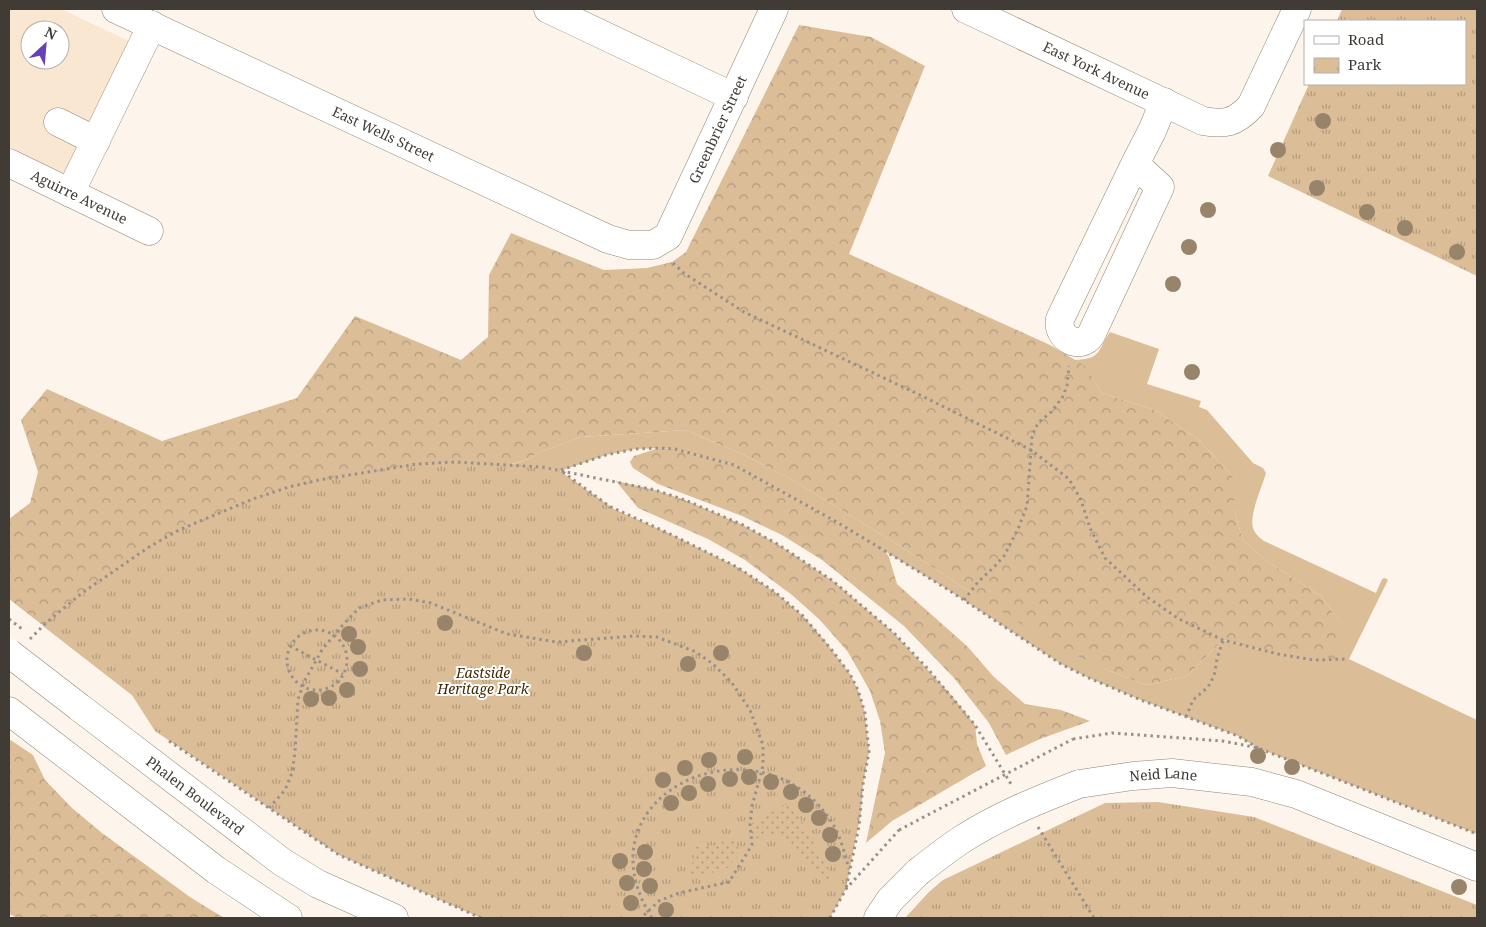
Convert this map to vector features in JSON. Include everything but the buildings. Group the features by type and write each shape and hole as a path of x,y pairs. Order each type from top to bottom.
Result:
{"main road":[{"name":"East Wells Street","path":"116,9 608,239 629,246 654,245"},
{"path":"548,9 734,97"},
{"name":"Greenbrier Street","path":"654,245 668,236 774,9"},
{"name":"East York Avenue","path":"966,9 1203,120 1217,124 1228,123 1243,114 1251,106 1297,9"},
{"path":"70,193 152,25"},
{"path":"1070,340 1060,331 1060,319 1152,131 1164,102"},
{"path":"58,122 96,140"},
{"name":"Aguirre Avenue","path":"9,163 150,232"},
{"name":"Phalen Boulevard","path":"19,646 79,707 282,862 318,884 394,918"},
{"path":"9,711 216,870 288,918"},
{"name":"Neid Lane","path":"878,918 890,900 918,872 961,840 1002,816 1079,784 1133,776 1172,773 1252,782 1296,794 1477,867"}],"path":[{"path":"654,245 668,262 672,262 685,274 744,312 1031,450 1069,479 1105,558 1147,597 1179,619 1223,640 1278,654 1314,660 1348,659"},
{"path":"964,600 978,582 1004,556 1018,529 1027,506 1032,436 1038,423 1051,412 1062,398 1067,386 1070,340"},
{"path":"560,471 606,455 659,448 676,449 734,465 835,521 964,600 1061,664 1098,682 1238,736 1258,748"},
{"path":"19,646 82,593 157,543 179,530 253,499 289,487 417,464 454,462 542,467 655,490 686,500 743,525 779,545 833,581 894,633 928,669 975,726 1014,788"},
{"path":"560,471 609,506 668,532 737,567 775,592 802,615 832,649 850,674 858,690 865,713 869,752 863,784 859,826 846,889"},
{"path":"269,808 285,790 292,773 298,699 302,687 322,650 359,608 382,600 409,599 431,603 507,634 557,642 634,636 657,637 696,652 713,664 732,683 750,710 763,745 761,772 752,806 750,824 752,845 729,882 680,893 659,901 641,918"},
{"path":"322,630 331,633 340,640 345,649 347,659 346,669 343,674 333,686 323,690 312,690 302,687 289,673 286,664 290,646 303,632 322,630"},
{"path":"1186,717 1192,700 1208,687 1214,676 1223,640"},
{"path":"290,646 343,674"},
{"path":"163,736 339,855 481,918"},
{"path":"830,918 846,889 899,830 1073,739"},
{"path":"652,918 637,888 633,869 632,849 639,827 651,808 680,784 717,771 743,769 761,772 777,775 796,785 823,811 834,827 850,871"},
{"path":"1034,820 1094,918"}],"shaded area":[{"path":"9,9 61,9 131,42 65,177 9,150"}],"green space":[{"path":"1342,9 1477,9 1477,276 1268,176 1309,85 1466,85 1466,20 1337,20"},
{"path":"799,25 871,37 925,66 849,254 1050,345 1085,366 1102,393 1155,410 1199,440 1234,478 1234,510 1243,540 1265,560 1321,596 1339,621 1338,659 1267,651 1223,640 1187,676 1146,685 1105,669 1058,647 791,479 746,456 686,430 581,437 538,453 529,459 511,464 542,467 568,486 132,695 9,599 9,519 30,503 38,472 21,420 47,389 162,441 297,398 355,316 461,360 488,337 489,275 511,233 604,270 647,268 672,262 686,252"},
{"path":"1110,332 1159,349 1147,384 1201,401 1199,407 1207,410 1253,463 1263,468 1266,473 1254,509 1252,522 1253,528 1259,537 1376,593 1382,579 1388,580 1349,659 1477,720 1477,834 1258,748 1238,736 1141,700 1089,678 1061,664 947,589 835,521 734,465 675,449 659,448 635,449 606,455 560,471 542,467 509,465 529,459 538,453 581,437 686,430 746,456 791,479 900,546 970,592 1105,669 1146,685 1187,676 1223,640 1267,651 1339,621 1321,596 1265,560 1243,540 1234,510 1234,478 1199,440 1155,410 1102,393 1085,367 1074,360 1090,358 1098,353"},
{"path":"659,448 675,449 734,465 885,551 889,557 897,584 968,647 993,676 1025,704 1061,710 1090,721 1040,739 1006,755 989,723 954,678 904,626 822,560 782,535 742,516 658,484 633,468 630,462 634,456"},
{"name":"Eastside Heritage Park","path":"454,462 542,467 560,471 614,509 737,567 775,592 802,615 825,641 850,674 858,690 865,713 869,752 863,784 861,812 846,889 830,918 481,918 339,855 155,731 132,695 43,626 149,547 179,530 253,499 289,487 319,480 417,464"},
{"path":"616,481 655,490 685,500 743,525 779,545 833,581 894,633 952,696 975,725 977,744 986,766 892,821 866,843 885,753 880,721 870,691 848,652 820,620 792,595 745,560 708,539 638,508"},
{"path":"9,739 33,755 45,780 72,808 102,833 190,897 224,918 18,918 9,914"},
{"path":"791,802 832,876 826,883 779,832 752,840 750,824"},
{"path":"1158,802 1254,817 1477,905 1477,918 905,918 943,880 1105,803"},
{"path":"732,837 741,852 725,871 690,875 696,847 717,845"}]}
